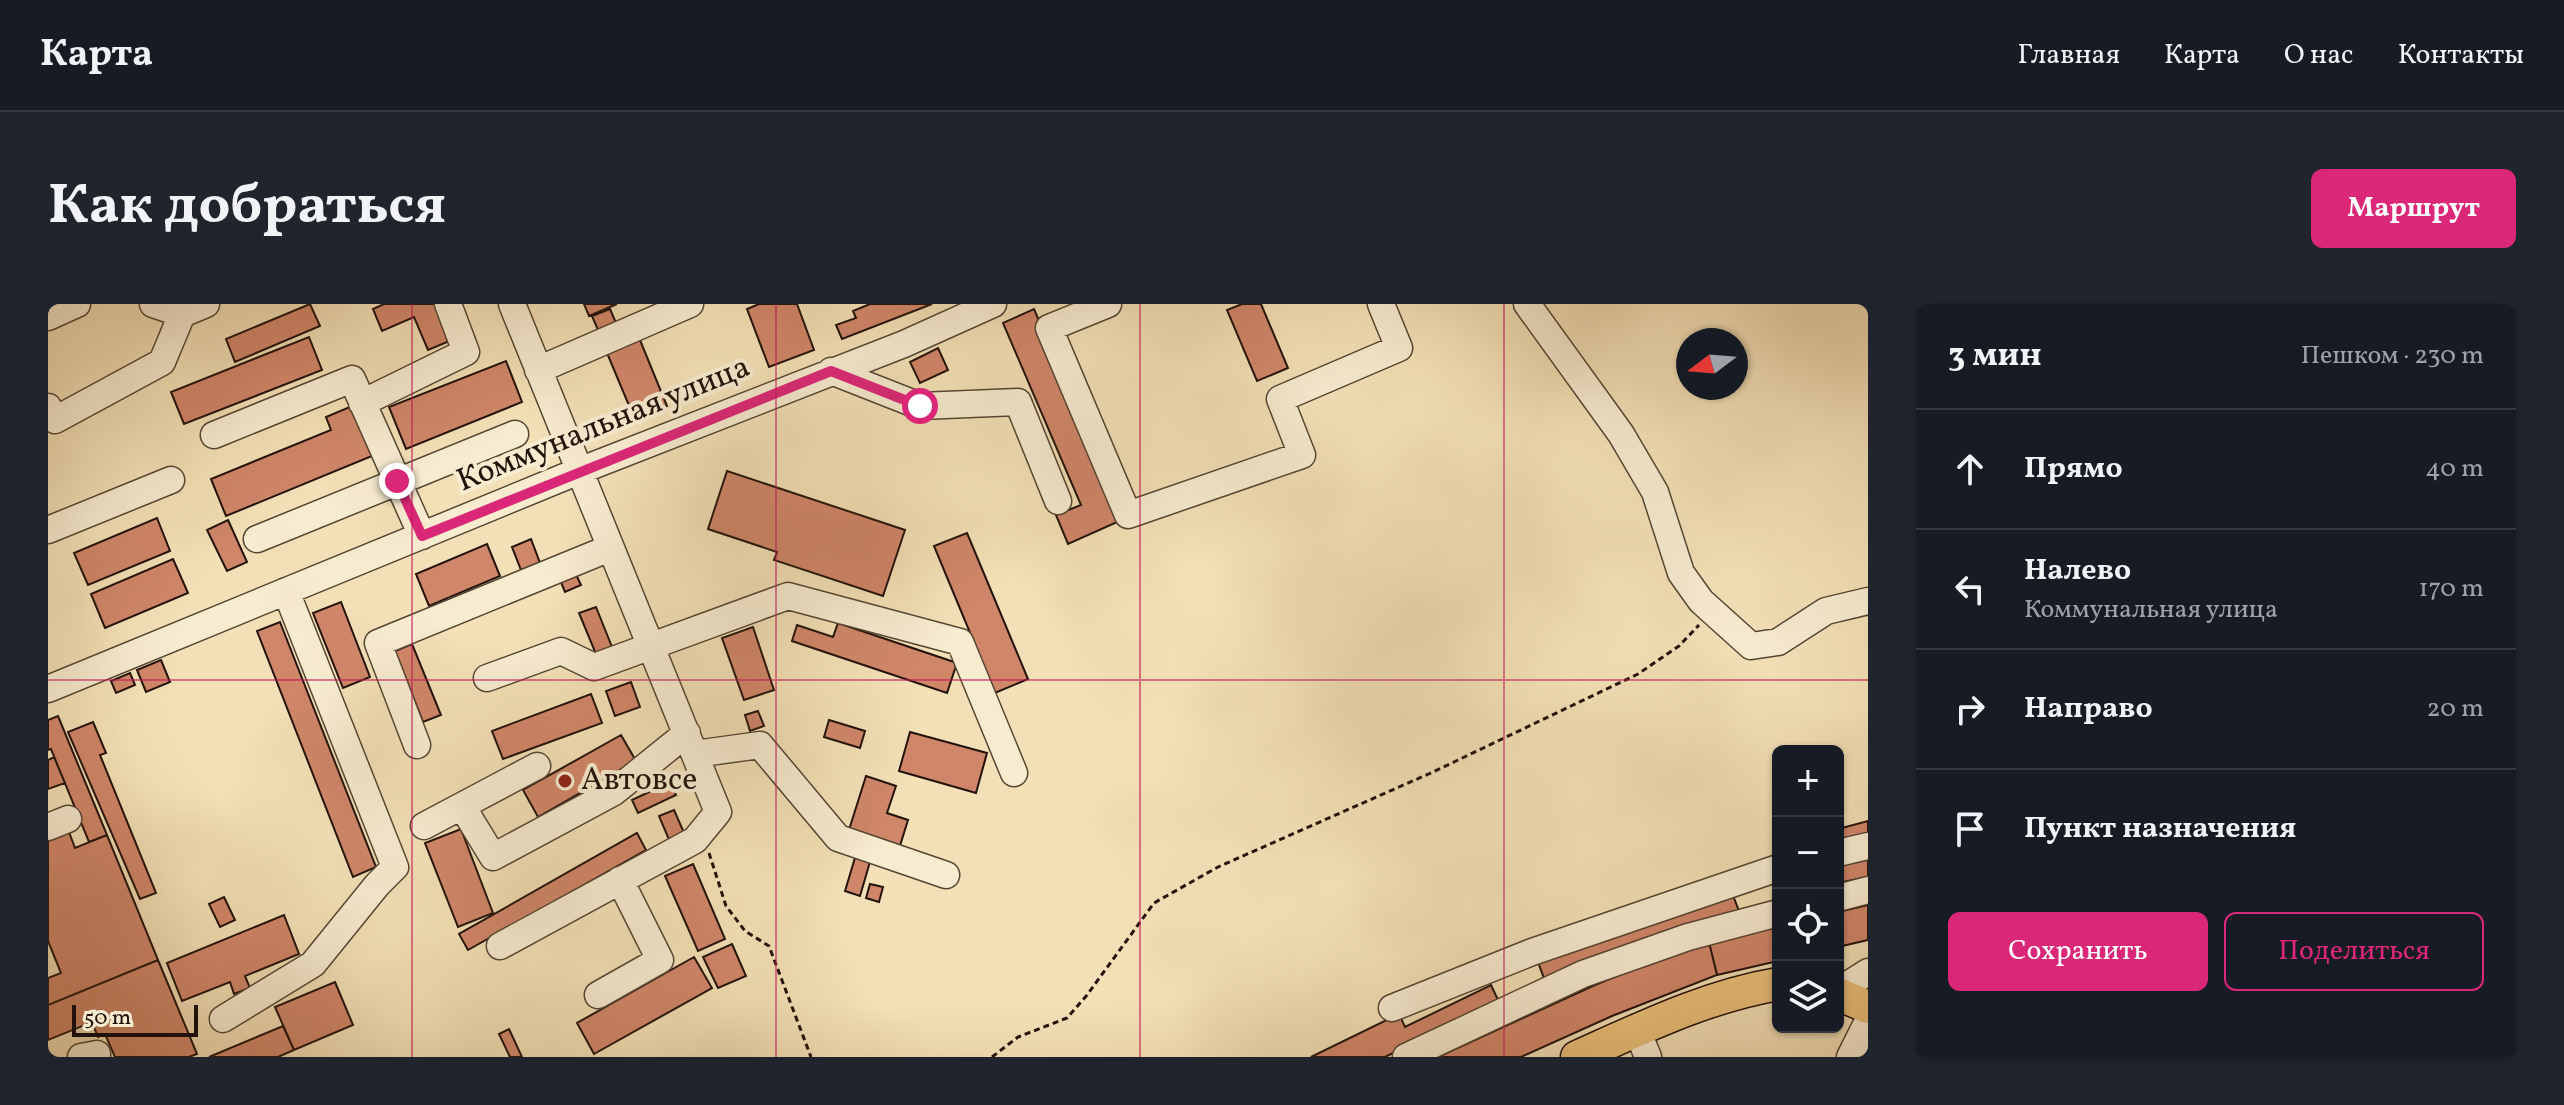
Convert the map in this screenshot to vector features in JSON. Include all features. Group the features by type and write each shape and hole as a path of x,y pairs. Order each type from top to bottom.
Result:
{"main road":[{"path":"1577,1057 1642,1043 1702,1003 1772,985"},
{"path":"1844,995 1868,1007"}],"street":[{"path":"48,317 77,304"},
{"path":"48,407 55,420 162,362 194,309 153,304"},
{"path":"362,403 466,352 448,304"},
{"path":"500,946 695,840 710,821 691,743 512,304"},
{"path":"538,370 690,304"},
{"name":"Коммунальная улица","path":"48,689 579,471 904,344 993,304"},
{"path":"1108,304 1049,328 1128,515 1302,455 1280,399 1399,348 1381,304"},
{"path":"1527,304 1621,434 1655,492 1681,573 1701,601 1751,646 1778,642 1826,611 1868,601"},
{"path":"831,371 920,406 1018,402 1058,501"},
{"path":"214,435 352,379 422,536"},
{"path":"257,539 515,434"},
{"path":"48,530 171,480"},
{"path":"417,745 378,643 610,548"},
{"path":"223,1019 313,964 395,867 286,591"},
{"path":"487,678 561,651 594,667 788,596 960,642 1014,773"},
{"path":"462,806 493,857 614,792 691,743 760,745 838,838 946,875"},
{"path":"424,826 537,766"},
{"path":"1844,852 1868,846"},
{"path":"1392,1008 1532,952 1772,870"},
{"path":"598,995 660,960 620,880"},
{"path":"1844,896 1868,890"},
{"path":"1406,1057 1583,974 1688,937 1772,915"},
{"path":"1844,988 1868,972"},
{"path":"1850,1057 1868,1021"}],"path":[{"path":"992,1057 1018,1037 1067,1018 1154,903 1218,867 1433,772 1638,674 1679,646 1712,611"},
{"path":"710,821 726,906 745,931 769,946 811,1057"}],"building":[{"path":"310,304 320,326 235,362 226,339"},
{"path":"384,304 437,304 452,340 428,350 414,317 382,331 373,309"},
{"path":"584,304 617,304 589,316"},
{"path":"759,304 797,304 814,350 769,367 747,309"},
{"path":"870,304 932,304 842,339 836,325 856,318 853,311"},
{"path":"1242,304 1261,304 1288,368 1257,381 1227,310"},
{"path":"610,309 616,323 598,330 592,316"},
{"path":"1034,309 1124,519 1068,544 1056,515 1081,505 1003,323"},
{"path":"309,337 322,370 184,424 171,392"},
{"path":"640,340 667,406 635,420 607,353"},
{"path":"938,348 948,370 920,383 910,362"},
{"path":"506,361 522,402 406,449 389,407"},
{"path":"352,406 372,456 226,516 211,479 331,430 326,417"},
{"path":"727,471 905,530 883,596 774,560 777,552 708,529"},
{"path":"157,518 170,551 88,585 74,553"},
{"path":"228,520 247,562 227,571 207,530"},
{"path":"967,533 1028,679 995,693 934,546"},
{"path":"531,539 540,563 521,570 512,547"},
{"path":"487,544 500,576 429,606 416,574"},
{"path":"173,559 188,593 105,628 91,594"},
{"path":"573,568 581,585 565,592 558,575"},
{"path":"341,602 370,677 343,688 313,613"},
{"path":"596,607 614,652 598,659 579,613"},
{"path":"280,622 376,867 353,877 257,631"},
{"path":"838,623 957,663 947,693 792,641 797,625 833,637"},
{"path":"753,627 774,690 744,700 722,638"},
{"path":"412,644 441,715 423,722 395,651"},
{"path":"161,660 170,682 146,692 137,670"},
{"path":"130,673 135,685 116,693 111,681"},
{"path":"631,682 640,707 615,716 606,691"},
{"path":"591,694 602,723 503,759 492,731"},
{"path":"758,711 764,726 750,731 745,715"},
{"path":"58,716 107,835 89,842 51,749 48,750 48,720"},
{"path":"829,720 865,731 860,748 824,737"},
{"path":"93,722 106,753 100,755 156,893 140,899 68,732"},
{"path":"910,732 987,753 976,793 899,771"},
{"path":"621,735 636,761 538,817 523,790"},
{"path":"54,757 65,783 48,789 48,760"},
{"path":"866,776 896,786 887,813 908,820 899,849 848,833"},
{"path":"670,782 676,795 638,813 632,800"},
{"path":"674,810 685,835 670,842 659,816"},
{"path":"1868,821 1868,839 1844,845 1844,827"},
{"path":"461,829 493,913 458,927 425,843"},
{"path":"69,832 75,848 107,835 158,960 48,1005 48,978 61,973 48,941 48,841"},
{"path":"637,833 646,850 468,950 459,934"},
{"path":"857,851 872,855 860,896 845,891"},
{"path":"1868,856 1868,877 1844,882 1844,862"},
{"path":"693,864 725,939 698,951 665,876"},
{"path":"870,884 883,887 879,902 866,898"},
{"path":"1732,893 1739,911 1545,981 1538,962"},
{"path":"224,897 235,920 220,927 209,904"},
{"path":"1868,905 1868,940 1844,946 1844,911"},
{"path":"284,915 299,954 245,976 250,988 234,994 230,982 182,1001 167,963"},
{"path":"1772,927 1772,962 1717,975 1709,942"},
{"path":"1709,942 1717,975 1612,1016 1521,1057 1438,1057 1595,985"},
{"path":"732,944 746,976 718,988 703,957"},
{"path":"694,957 712,988 594,1054 577,1023"},
{"path":"158,960 197,1054 189,1057 115,1057 105,1034 98,1037 92,1022 48,1040 48,1005"},
{"path":"335,982 353,1025 294,1050 275,1007"},
{"path":"1491,985 1499,1002 1385,1057 1311,1057 1399,1014 1405,1027"},
{"path":"283,1026 294,1050 278,1057 209,1057"},
{"path":"509,1029 522,1057 510,1057 499,1034"}],"place":[{"name":"Автовсе","path":"565,781"}],"route":[{"path":"397,481 422,536 831,371 920,406"}]}
